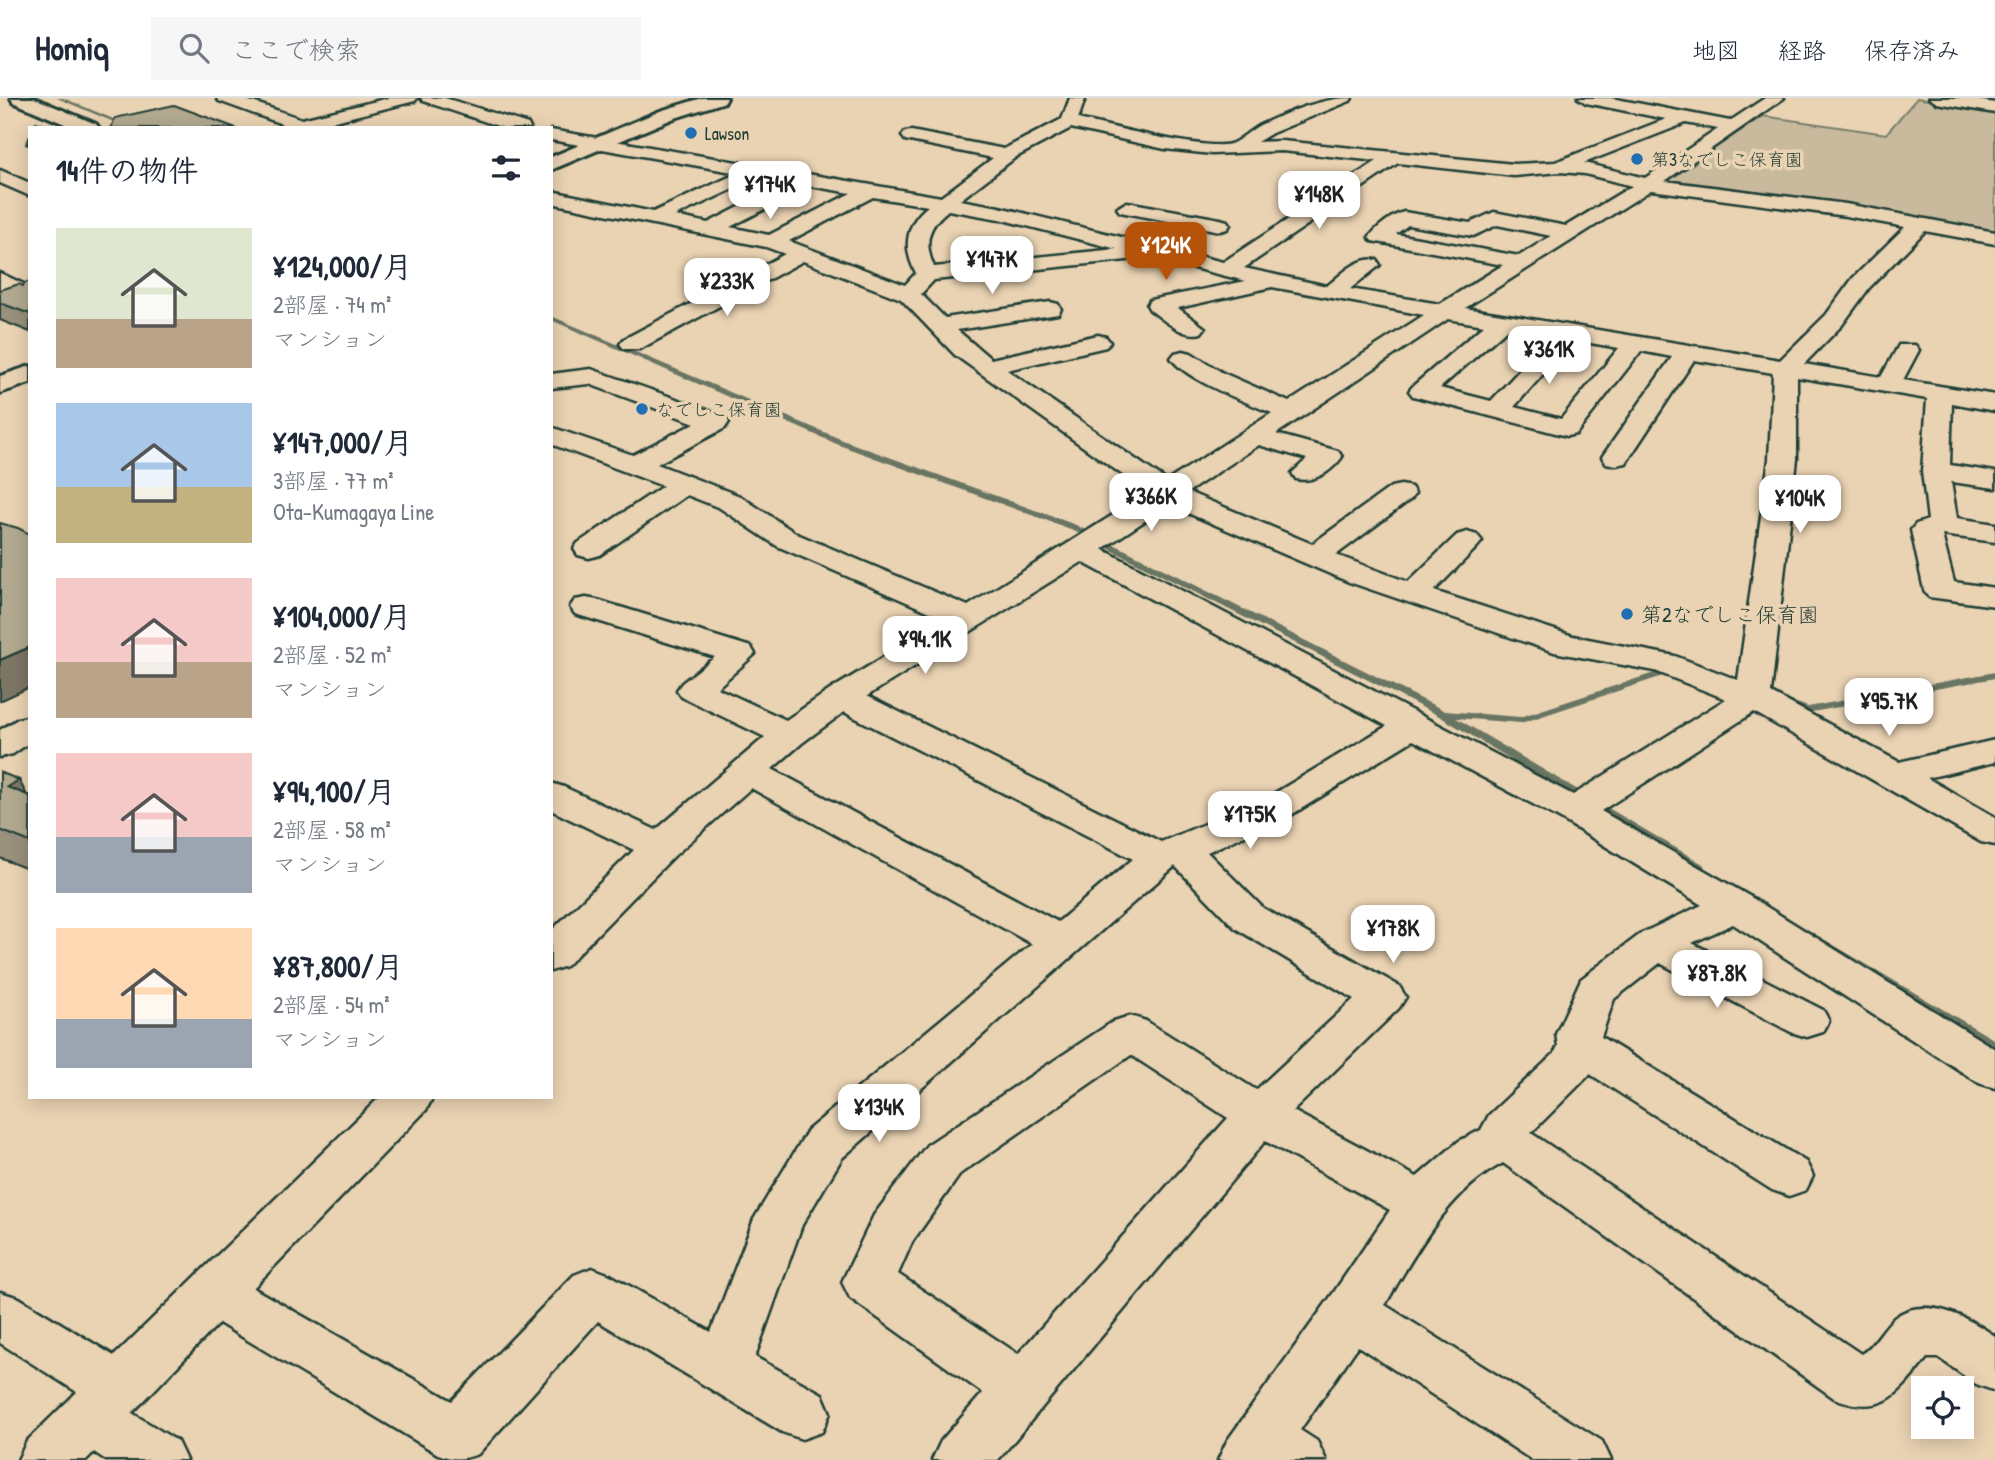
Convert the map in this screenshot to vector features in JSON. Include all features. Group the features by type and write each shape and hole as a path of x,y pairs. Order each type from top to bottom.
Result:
{"main road":[{"path":"19,98 85,126"},
{"path":"553,163 666,115 719,98"},
{"path":"0,385 28,375"}],"street":[{"path":"225,98 292,126 409,98"},
{"path":"429,98 465,108 510,126"},
{"path":"1056,98 1077,99 1069,122"},
{"path":"1232,149 1266,129 1344,98"},
{"path":"1586,98 1733,127"},
{"path":"553,954 660,847 746,770 842,697 1092,543 1445,312 1648,184 1776,98"},
{"path":"1937,98 1995,108"},
{"path":"1099,129 1132,116"},
{"path":"1560,167 1684,118"},
{"path":"927,274 918,261 918,236 923,220 948,204 1007,155 1069,122 1147,140 1213,149 1291,147 1514,170 1560,167 1585,169 1648,184 1846,211 1995,237"},
{"path":"1147,140 1180,127"},
{"path":"553,135 999,212 1274,282 1331,293 1995,403"},
{"path":"911,136 1007,155"},
{"path":"1226,270 1392,159"},
{"path":"658,217 759,170"},
{"path":"0,176 27,187"},
{"path":"713,228 808,179"},
{"path":"1349,186 1373,191"},
{"path":"772,242 872,190"},
{"path":"553,197 772,242 909,294 963,350 1166,493 1413,594 1566,645 1663,663 1753,696 1995,833"},
{"path":"1097,237 1122,223 1129,199 1220,225"},
{"path":"1410,200 1434,206"},
{"path":"1525,263 1379,237 1404,218 1473,230 1494,218 1569,233"},
{"path":"1753,696 1783,459 1784,369 1834,320 1861,283 1920,224"},
{"path":"909,294 927,274 1149,251"},
{"path":"632,344 802,254"},
{"path":"1331,293 1369,265"},
{"path":"0,280 28,296"},
{"path":"1193,328 1158,305 1274,282"},
{"path":"0,308 28,298"},
{"path":"940,326 1050,309"},
{"path":"1502,321 1422,391 1567,428 1635,343"},
{"path":"1497,410 1568,332"},
{"path":"987,367 1098,342"},
{"path":"1889,384 1907,350"},
{"path":"1616,457 1687,352"},
{"path":"1183,358 1214,377 1292,413"},
{"path":"553,381 591,376 716,422 635,465"},
{"path":"1940,393 1936,471 1943,525"},
{"path":"553,436 730,502 787,540 968,617"},
{"path":"1256,436 1328,457 1306,473"},
{"path":"1936,471 1995,480"},
{"path":"589,549 684,484"},
{"path":"1315,556 1401,493"},
{"path":"1995,533 1943,525 1926,530 1940,590 1995,597"},
{"path":"1413,594 1467,541"},
{"path":"1092,543 1413,724 1585,804 1735,906 1995,1071"},
{"path":"586,607 738,654 694,690 789,735"},
{"path":"1585,804 1753,696"},
{"path":"842,697 1170,853 1250,918 1384,997 1259,1115 961,1460"},
{"path":"724,1367 779,1219 825,1144 1170,853 1279,807 1413,724"},
{"path":"0,746 28,727"},
{"path":"1894,774 1995,751"},
{"path":"746,770 1062,942"},
{"path":"553,796 660,847"},
{"path":"1500,1143 1506,1128 1573,1064 1580,1046 1578,1034 1595,989 1657,943 1735,906"},
{"path":"1657,943 1807,1021"},
{"path":"1022,1388 868,1282 892,1230 944,1159 1130,1033 1259,1115 1422,1203"},
{"path":"1580,1046 1789,1176"},
{"path":"47,1460 408,1099"},
{"path":"1269,1453 1351,1312 1422,1203 1481,1150 1500,1143 1518,1148 1853,1380 1877,1378 1914,1334 1948,1334 1995,1366"},
{"path":"215,1293 458,1435 592,1291 802,1413"},
{"path":"1351,1312 1581,1460"},
{"path":"0,1315 105,1404 157,1460"}],"shaded area":[{"path":"1917,98 1995,113 1995,235 1662,183 1763,116 1886,134"}],"building":[{"path":"174,105 231,126 112,126 115,118"},
{"path":"28,282 28,313 0,303 0,290 19,284 23,286"},
{"path":"0,523 28,533 28,648 0,660"},
{"path":"0,772 19,780 7,787 28,795 28,841 0,830"}],"waterway":[{"path":"59,98 128,126"},
{"path":"553,319 842,443 1073,527 1443,714 1699,867"},
{"path":"1446,714 1521,720 1660,674 1672,666"},
{"path":"1780,700 1807,710 1995,675"},
{"path":"1820,941 1995,1046"}],"place":[{"name":"Lawson","path":"691,133"},
{"name":"第3なでしこ保育園","path":"1637,159"},
{"name":"なでしこ保育園","path":"642,409"},
{"name":"第2なでしこ保育園","path":"1627,614"}]}
